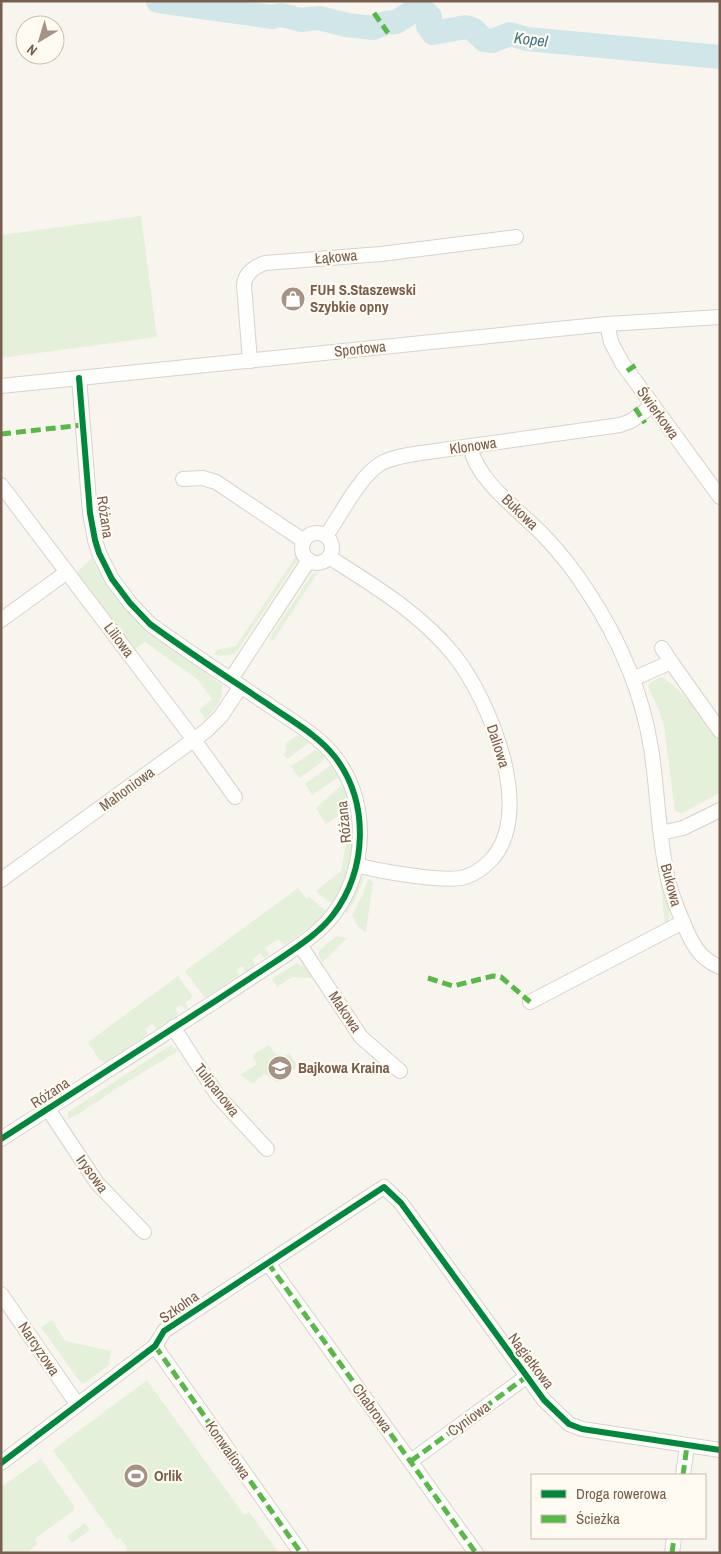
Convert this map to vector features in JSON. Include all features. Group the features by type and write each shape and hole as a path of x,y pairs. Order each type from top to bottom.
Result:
{"street":[{"name":"Łąkowa","path":"250,361 244,285 247,275 258,266 265,263 381,254 516,238"},
{"name":"Sportowa","path":"1,386 607,324 720,317"},
{"name":"Świerkowa","path":"607,324 611,342 618,357 720,497"},
{"name":"Różana","path":"1,1139 300,945 320,929 335,912 348,890 357,865 360,834 354,793 339,763 324,745 308,732 150,624 130,603 105,566 92,528 79,378"},
{"name":"Klonowa","path":"326,536 367,475 380,464 400,457 620,425 631,421 652,406"},
{"name":"Bukowa","path":"470,447 475,462 484,475 550,542 583,585 611,632 633,679 650,738 668,880 683,922 530,1002"},
{"path":"183,478 203,478 216,482 304,540"},
{"name":"Liliowa","path":"1,485 235,797"},
{"path":"319,533 326,536 332,547 329,557 319,563 309,560 303,551 304,540 313,534 319,533"},
{"name":"Daliowa","path":"329,557 416,616 455,656 477,693 497,738 505,765 510,795 508,824 500,848 484,867 475,873 464,878 444,879 372,869 357,865"},
{"path":"236,683 309,560"},
{"path":"1,620 67,572"},
{"path":"662,648 720,731"},
{"path":"633,679 671,662"},
{"name":"Mahoniowa","path":"1,880 194,740 216,721 236,683"},
{"path":"661,833 683,828 720,810"},
{"path":"683,922 696,950 703,958 720,967"},
{"name":"Makowa","path":"300,945 361,1037 400,1071"},
{"name":"Tulipanowa","path":"174,1028 218,1096 267,1149"},
{"name":"Irysowa","path":"48,1109 97,1183 144,1232"},
{"name":"Szkolna","path":"1,1462 39,1436 77,1404 155,1346 164,1331 384,1187"},
{"name":"Nagietkowa","path":"384,1187 401,1203 526,1377 560,1417 575,1427 720,1450"},
{"name":"Chabrowa","path":"268,1263 476,1553"},
{"name":"Narcyzowa","path":"1,1294 77,1404"},
{"name":"Konwaliowa","path":"155,1346 301,1553"},
{"name":"Cyniowa","path":"410,1461 526,1377"},
{"path":"683,1474 687,1446"},
{"path":"672,1553 674,1539"}],"green space":[{"path":"141,216 157,337 1,358 1,235"},
{"path":"296,556 297,561 235,654 219,656 214,654 217,650 236,646"},
{"path":"92,558 115,596 127,610 155,635 206,670 205,673 222,685 222,695 218,704 205,719 199,710 212,699 198,680 145,642 134,650 77,572"},
{"path":"318,572 273,641 269,639 313,573"},
{"path":"660,677 674,686 683,695 702,716 720,742 720,793 682,813 675,811 664,727 648,686"},
{"path":"301,735 309,741 308,744 287,759 284,755 286,750 285,744 296,736"},
{"path":"316,750 325,757 322,762 299,778 291,766"},
{"path":"331,765 339,777 312,795 305,784"},
{"path":"341,786 344,789 350,808 326,824 316,808"},
{"path":"353,830 352,849 345,876 332,902 329,902 316,891 341,871 346,843 343,837"},
{"path":"365,876 346,915 345,909 360,881"},
{"path":"368,879 373,882 366,932 358,927 352,915 363,894"},
{"path":"661,883 670,911 670,916 665,926"},
{"path":"298,888 306,898 309,897 326,911 316,922 285,945 278,939 265,948 269,955 264,958 260,953 252,959 256,965 246,972 242,966 236,971 239,975 205,998 185,971"},
{"path":"336,936 347,938 323,962 319,956 319,951"},
{"path":"297,963 305,967 313,978 292,977 277,987 272,979"},
{"path":"178,976 193,997 185,1003 188,1008 185,1010 182,1005 175,1008 178,1015 157,1029 152,1024 145,1029 148,1034 106,1063 99,1059 88,1042"},
{"path":"164,1042 168,1042 120,1073 120,1070"},
{"path":"171,1045 178,1051 68,1119 68,1112"},
{"path":"269,1045 276,1055 278,1054 281,1058 289,1053 298,1067 283,1076 278,1083 264,1074 254,1084 240,1075 257,1064 252,1055"},
{"path":"52,1320 65,1341 111,1351 109,1365 83,1384 81,1383 41,1327"},
{"path":"147,1380 244,1515 249,1512 279,1553 126,1553 127,1548 120,1538 117,1540 53,1450"},
{"path":"41,1459 74,1506 73,1511 36,1538 37,1544 27,1553 1,1553 1,1487"},
{"path":"85,1523 90,1530 72,1543 67,1536"}],"waterway":[{"name":"Kopel","path":"158,1 272,17 282,15 301,20 319,18 347,25 373,28 386,23 396,22 414,11 424,11 430,17 428,26 433,33 466,27 474,30 484,40 492,41 510,34 527,39 720,57"},
{"path":"403,1 414,11"}],"marked path":[{"path":"374,13 388,33"},
{"path":"627,371 639,363"},
{"path":"635,408 645,423"},
{"path":"1,434 83,425"},
{"path":"428,978 453,986 493,976 501,977 530,1002"},
{"path":"268,1263 476,1553"},
{"path":"155,1346 301,1553"},
{"path":"411,1461 526,1377"},
{"path":"683,1474 687,1446"},
{"path":"672,1553 674,1539"}],"cycle path":[{"path":"1,1139 217,1000 309,938 328,921 344,897 353,878 358,857 359,815 354,795 346,775 328,749 303,728 150,624 130,603 112,579 99,553 90,513 79,378"},
{"path":"1,1463 155,1346 164,1331 384,1187 401,1203 544,1400 569,1424 582,1429 720,1450"}],"place":[{"name":"FUH S.Staszewski Szybkie opny","path":"293,299"},
{"name":"Bajkowa Kraina","path":"280,1068"},
{"name":"Orlik","path":"136,1476"}]}
